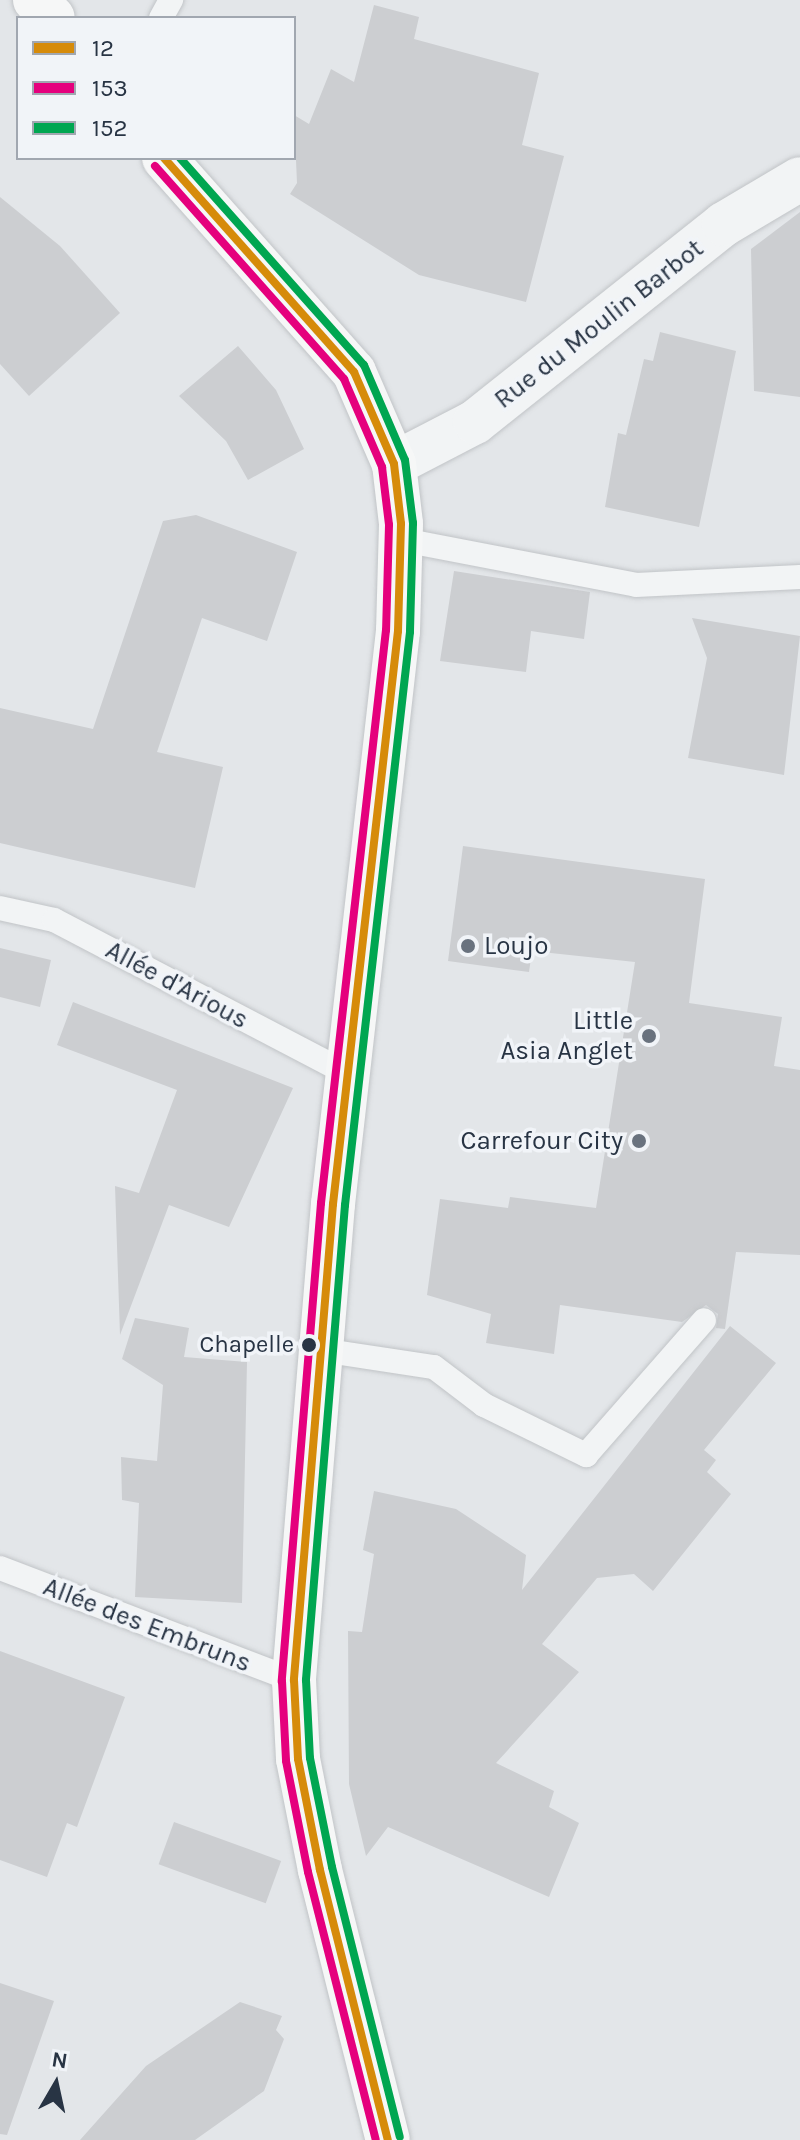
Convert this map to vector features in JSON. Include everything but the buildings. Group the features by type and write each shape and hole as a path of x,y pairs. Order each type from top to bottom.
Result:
{"main road":[{"path":"35,0 51,16"},
{"path":"166,160 337,350 394,464 403,540 321,1350 294,1680 298,1759 320,1870 388,2140"}],"street":[{"name":"Rue du Moulin Barbot","path":"394,464 475,422 724,224 800,179"}],"lane":[{"path":"403,540 636,585 800,577"},
{"name":"Allée d'Arious","path":"0,908 54,920 350,1075"},
{"path":"321,1350 434,1367 484,1405 586,1455 704,1320"},
{"name":"Allée des Embruns","path":"0,1568 294,1680"}],"transit line":[{"name":"12","path":"166,160 354,372 394,464 401,524 398,631 333,1204 294,1680 298,1759 320,1870 388,2140"},
{"name":"152","path":"182,160 364,365 405,460 413,523 410,632 345,1205 306,1680 310,1758 332,1867 400,2137"},
{"name":"153","path":"155,166 344,379 382,467 389,525 386,630 321,1203 282,1681 286,1761 308,1872 376,2140"}],"place":[{"name":"Loujo","path":"468,946"},
{"name":"Little Asia Anglet","path":"649,1036"},
{"name":"Carrefour City","path":"639,1141"},
{"name":"Chapelle","path":"309,1345"}]}
